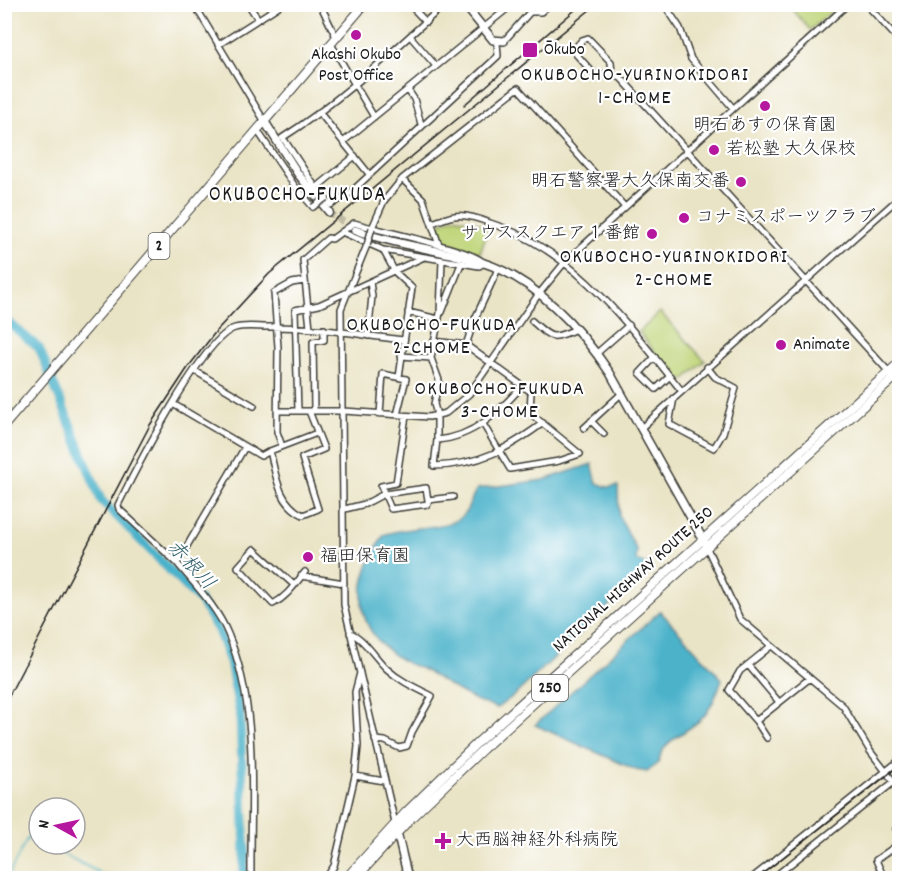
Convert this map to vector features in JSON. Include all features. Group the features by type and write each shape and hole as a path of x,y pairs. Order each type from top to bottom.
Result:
{"highway":[{"name":"2","path":"4,426 365,4"},
{"name":"NATIONAL HIGHWAY ROUTE 250","path":"346,879 395,823 470,749 895,377 900,362"},
{"name":"NATIONAL HIGHWAY ROUTE 250","path":"356,879 397,832 467,763 704,543"}],"main road":[{"path":"464,4 482,27 500,41"},
{"path":"265,122 280,140 316,199 330,208"},
{"path":"355,230 399,244 484,263 498,269 519,280 576,329 597,353 704,543"},
{"path":"395,823 408,879"}],"street":[{"path":"194,4 265,122"},
{"path":"248,4 258,19"},
{"path":"218,45 282,4"},
{"path":"320,4 336,37"},
{"path":"409,4 426,22"},
{"path":"445,4 354,84 280,140 326,198 330,208 350,193 421,124 498,56 500,41 530,12 541,12 550,4"},
{"path":"343,142 482,27 494,22 513,4"},
{"path":"526,4 530,12"},
{"path":"664,4 680,28 692,59 733,108"},
{"path":"277,411 344,411 437,416 461,402 538,295 565,262 848,4"},
{"path":"866,4 900,41"},
{"path":"410,36 436,66"},
{"path":"612,74 611,62 588,38 579,42 576,54 594,74 612,74 621,78 895,377"},
{"path":"331,44 374,117"},
{"path":"395,823 344,605 345,509 341,309 384,201 402,179 518,88 624,206"},
{"path":"408,90 414,99 421,124"},
{"path":"319,112 369,174"},
{"path":"257,130 294,185 313,207 326,198"},
{"path":"316,188 355,156"},
{"path":"402,179 423,199 439,245"},
{"path":"640,428 899,199"},
{"path":"432,223 456,215 484,221 533,241 565,262 629,325 681,390"},
{"path":"310,328 306,307 303,260 328,238 332,239 354,223 439,245 481,259 484,263 479,266 461,264 383,250 367,245 342,232"},
{"path":"383,250 395,272 412,288 399,377"},
{"path":"298,411 295,310 319,305 424,257"},
{"path":"442,260 439,316 431,358 439,380 434,405 437,416 434,466 460,464 500,451 543,423"},
{"path":"439,316 461,264"},
{"path":"466,345 474,321 498,269"},
{"path":"282,446 277,432 277,327 274,293 292,283 304,281"},
{"path":"368,336 372,296 370,282"},
{"path":"408,312 439,316"},
{"path":"532,321 550,338 576,329"},
{"path":"597,353 629,325"},
{"path":"251,879 248,708 241,674 227,632 210,602 177,563 119,509 118,505 151,439 173,404 219,340 233,328 297,327 404,340"},
{"path":"270,451 282,496 295,511 307,515 318,509 302,458 324,449 317,433 312,411 313,342 324,340 324,329"},
{"path":"434,341 466,345 531,392 530,413 580,454 559,461 510,469 483,424"},
{"path":"401,356 431,358"},
{"path":"655,357 640,373 656,388 670,376"},
{"path":"674,397 669,424 714,448 723,433 736,388 715,377 707,367"},
{"path":"195,371 254,406"},
{"path":"380,414 383,374 406,379 398,415"},
{"path":"437,440 483,424 501,410 522,386"},
{"path":"584,428 621,394"},
{"path":"173,404 261,456 317,433"},
{"path":"345,509 365,504 384,494 426,488 428,504 391,509 384,494 381,486 396,483 406,416"},
{"path":"591,421 604,434"},
{"path":"177,563 245,447"},
{"path":"428,500 453,497"},
{"path":"704,543 740,619 843,706 885,772 900,790"},
{"path":"294,585 254,549 238,567 273,604 284,598 303,574 344,583"},
{"path":"350,633 358,635 370,653 399,679 432,696 407,746 399,748 385,741 375,740"},
{"path":"767,738 729,690 740,671 771,646"},
{"path":"748,665 779,702"},
{"path":"326,879 334,866 356,776 358,746 355,692 360,674"},
{"path":"756,722 810,678"},
{"path":"355,692 364,690"},
{"path":"752,879 900,760"},
{"path":"356,776 384,781"},
{"path":"773,879 900,777"},
{"path":"884,879 876,860 900,843"}],"green space":[{"path":"789,5 839,5 810,30"},
{"path":"455,217 489,226 480,253 442,241 438,224"},
{"path":"660,312 705,361 684,380 676,379 639,332"}],"water":[{"path":"592,464 597,483 607,487 618,486 619,516 637,551 636,560 651,566 516,694 497,708 478,701 424,670 403,661 385,648 373,634 365,619 362,603 363,587 367,570 384,535 450,523 464,514 477,489 544,480"},
{"path":"660,611 722,679 705,715 665,747 659,762 647,772 636,770 535,725"}],"waterway":[{"name":"赤根川","path":"4,319 39,348 101,500 200,601 218,630 230,662 240,714 245,853 243,878"},
{"path":"7,878 27,839"},
{"path":"67,856 110,878"}],"tunnel":[{"path":"329,212 355,230"}],"railway":[{"path":"464,105 582,4"},
{"path":"4,705 150,425 189,366 217,330 269,274 597,4"},
{"path":"757,878 900,765"}],"place":[{"name":"Akashi Okubo Post Office","path":"356,35"},
{"name":"Ōkubo","path":"530,50"},
{"name":"明石あすの保育園","path":"765,106"},
{"name":"若松塾 大久保校","path":"714,150"},
{"name":"明石警察署大久保南交番","path":"741,182"},
{"name":"コナミスポーツクラブ","path":"684,218"},
{"name":"サウススクエア１番館","path":"652,234"},
{"name":"Animate","path":"781,345"},
{"name":"福田保育園","path":"308,557"},
{"name":"大西脳神経外科病院","path":"443,841"}],"district":[{"name":"OKUBOCHO-YURINOKIDORI 1-CHOME","path":"635,88"},
{"name":"OKUBOCHO-FUKUDA","path":"298,196"},
{"name":"OKUBOCHO-YURINOKIDORI 2-CHOME","path":"674,270"},
{"name":"OKUBOCHO-FUKUDA 2-CHOME","path":"432,338"},
{"name":"OKUBOCHO-FUKUDA 3-CHOME","path":"500,402"}]}
